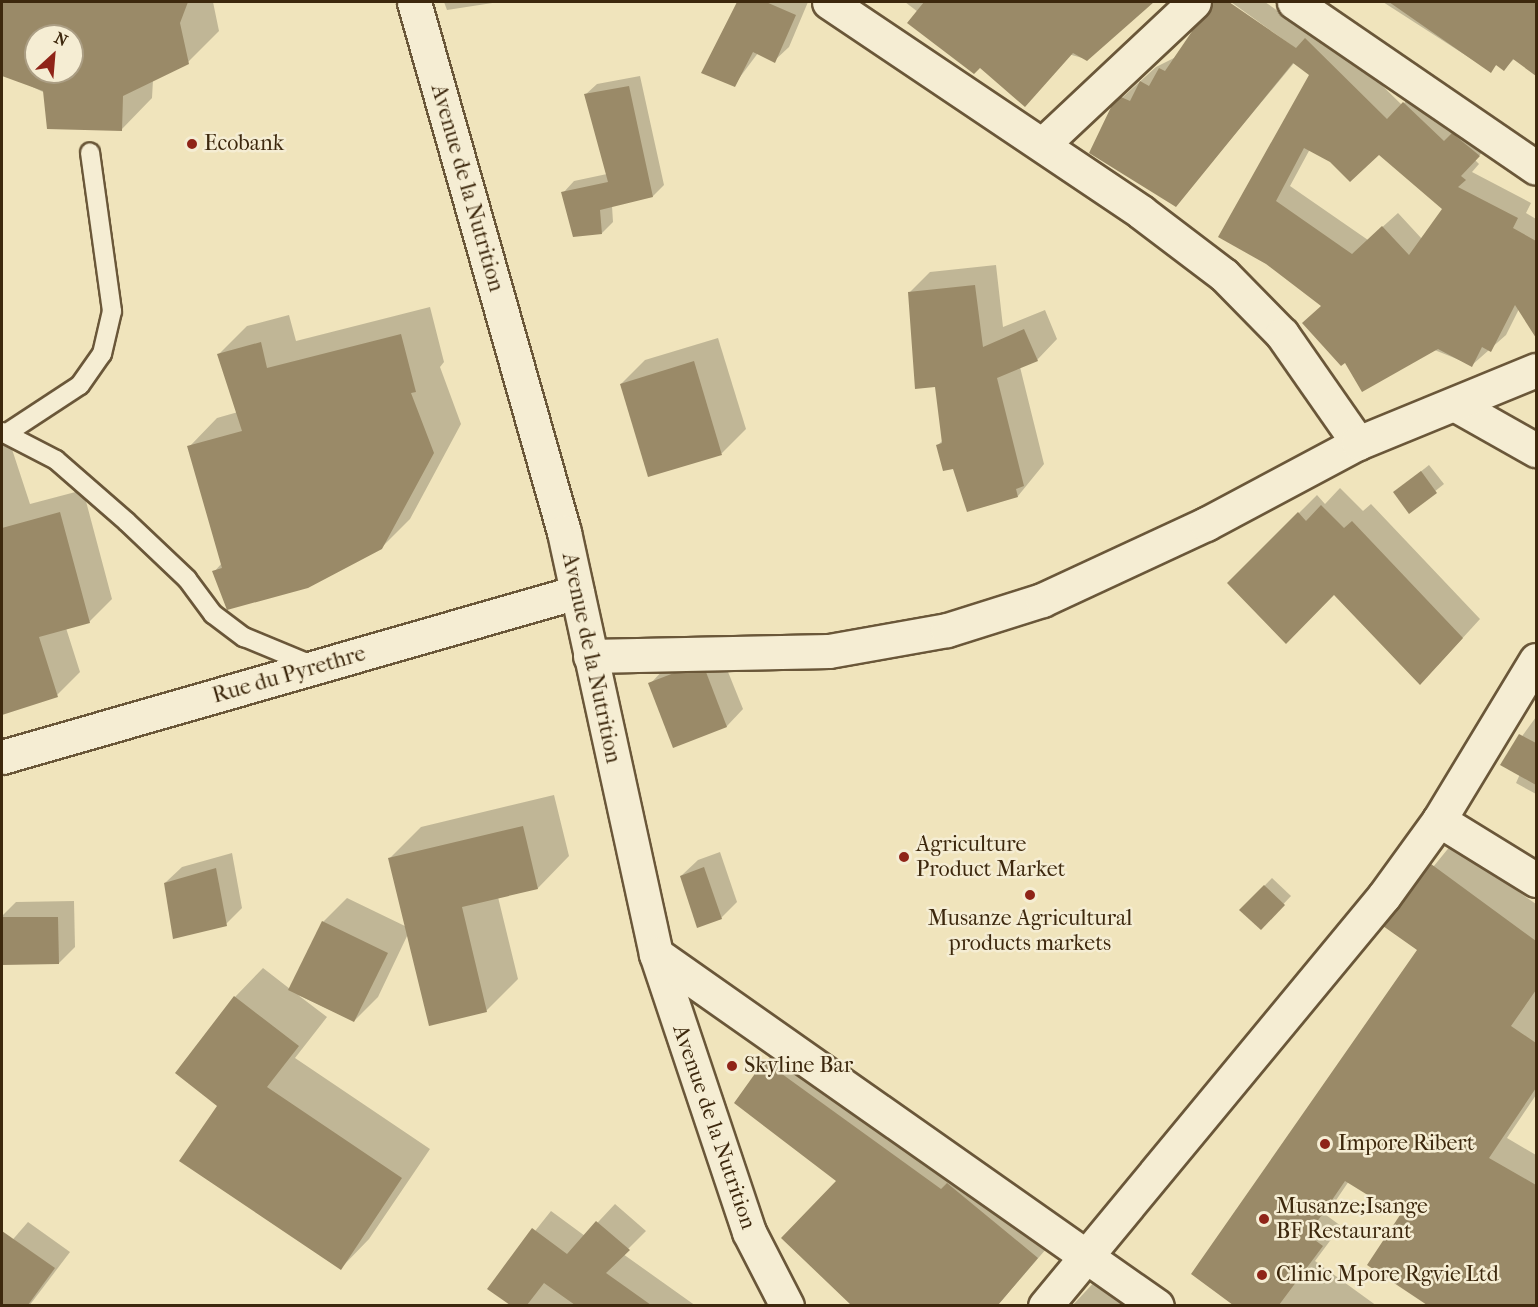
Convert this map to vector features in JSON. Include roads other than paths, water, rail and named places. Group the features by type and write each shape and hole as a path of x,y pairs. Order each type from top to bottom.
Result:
{"street":[{"name":"Avenue de la Nutrition","path":"414,2 577,592 656,954 749,1232 787,1305"},
{"path":"829,2 1043,144 1224,274 1282,334 1358,444"},
{"path":"1043,144 1194,2"},
{"path":"1294,2 1536,168"},
{"path":"590,656 829,651 947,630 1042,600 1206,524 1358,444 1536,370"},
{"path":"1456,405 1536,450"},
{"name":"Rue du Pyrethre","path":"2,757 577,592"},
{"path":"1045,1305 1082,1254 1384,896 1439,820 1536,660"},
{"path":"1439,820 1536,880"},
{"path":"656,954 1157,1305"}],"lane":[{"path":"4,433 80,385 102,354 112,310 90,153"},
{"path":"4,433 56,460 188,579 213,614 244,638 316,667"}],"place":[{"name":"Ecobank","path":"192,144"},
{"name":"Agriculture Product Market","path":"904,857"},
{"name":"Musanze Agricultural products markets","path":"1030,895"},
{"name":"Skyline Bar","path":"732,1066"},
{"name":"Impore Ribert","path":"1325,1144"},
{"name":"Musanze;Isange BF Restaurant","path":"1264,1219"},
{"name":"Clinic Mpore Rgvie Ltd","path":"1262,1275"}]}
